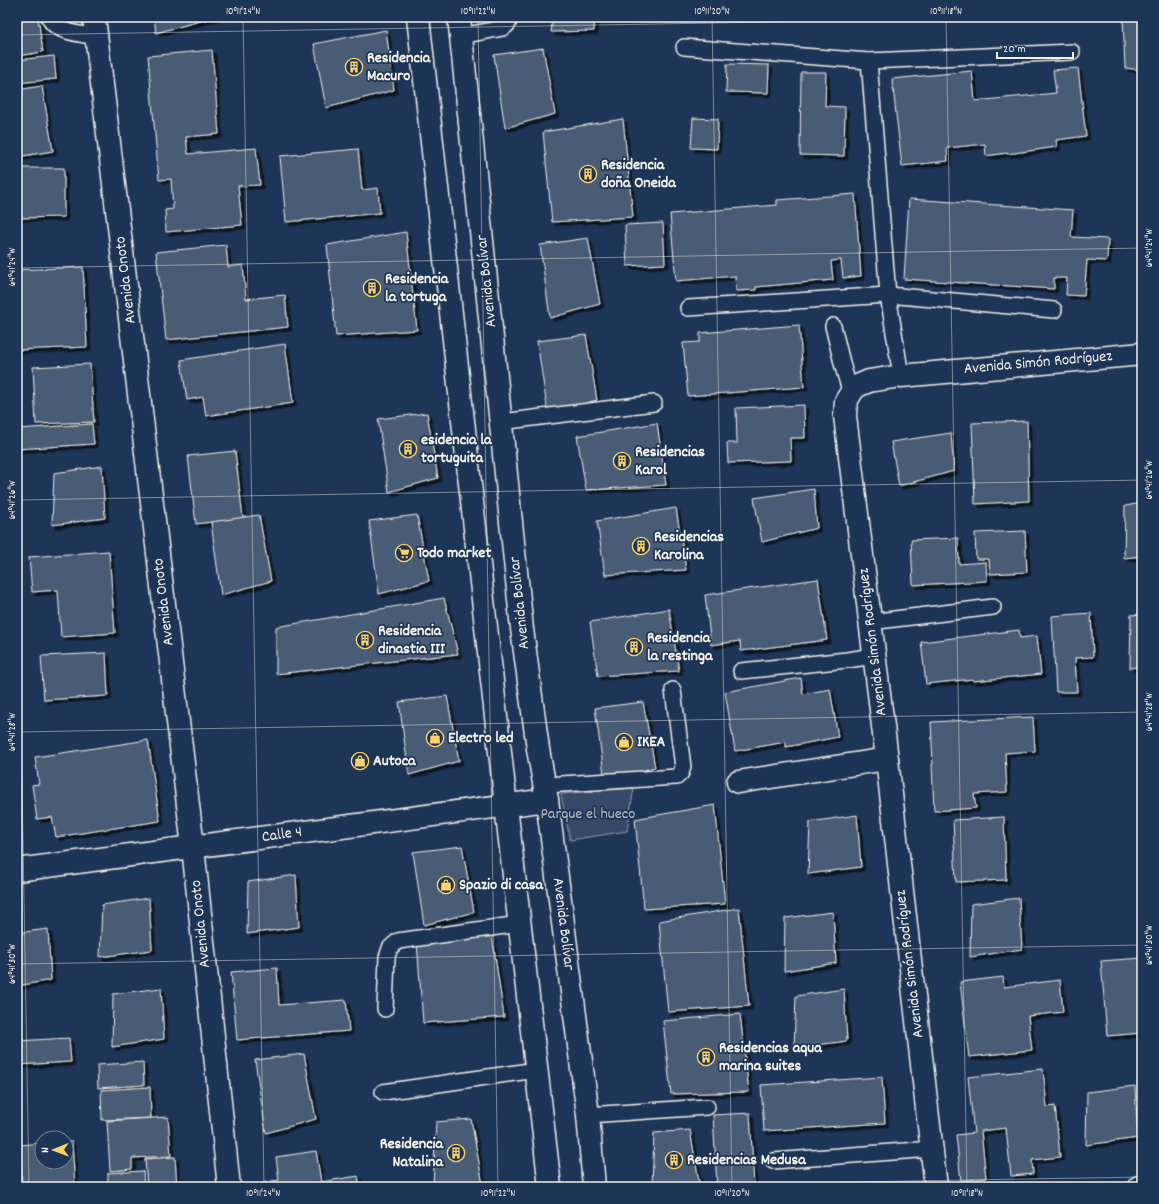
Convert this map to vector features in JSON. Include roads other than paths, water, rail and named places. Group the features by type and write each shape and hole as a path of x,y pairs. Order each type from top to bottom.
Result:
{"street":[{"path":"418,17 519,924 550,1187"},
{"name":"Avenida Bolívar","path":"460,26 522,629 538,749 546,792 588,1115 594,1187"},
{"name":"Avenida Onoto","path":"95,27 193,847 229,1187"},
{"name":"Avenida Simón Rodríguez","path":"936,1187 846,416 846,401 855,388 869,381 901,376 1142,354"},
{"path":"738,782 887,759"},
{"name":"Calle 4","path":"17,870 506,806 546,792"}],"lane":[{"path":"49,17 51,22 60,29 95,27"},
{"path":"460,26 503,28 507,26 509,17"},
{"path":"684,47 869,61 1072,52"},
{"path":"869,61 888,294 901,376"},
{"path":"688,308 888,294 1054,310"},
{"path":"833,326 842,367 851,394"},
{"path":"501,422 654,403"},
{"path":"870,622 993,608"},
{"path":"741,671 874,656"},
{"path":"546,792 677,777 681,773 683,767 673,690"},
{"path":"385,1009 387,957 390,948 398,941 519,924"},
{"path":"383,1092 536,1070"},
{"path":"588,1115 707,1107"},
{"path":"773,1162 932,1149"}],"place":[{"name":"Residencia Macuro","path":"354,67"},
{"name":"Residencia doña Oneida","path":"588,174"},
{"name":"Residencia la tortuga","path":"372,288"},
{"name":"esidencia la tortuguita","path":"408,449"},
{"name":"Residencias Karol","path":"622,461"},
{"name":"Residencias Karolina","path":"641,546"},
{"name":"Todo market","path":"404,553"},
{"name":"Residencia dinastia III","path":"365,640"},
{"name":"Residencia la restinga","path":"634,647"},
{"name":"Electro led","path":"435,738"},
{"name":"IKEA","path":"624,742"},
{"name":"Autoca","path":"360,761"},
{"name":"Spazio di casa","path":"446,885"},
{"name":"Residencias aqua marina suites","path":"706,1057"},
{"name":"Residencia Natalina","path":"456,1153"},
{"name":"Residencias Medusa","path":"674,1160"}],"park label":[{"name":"Parque el hueco","path":"588,814"}]}
